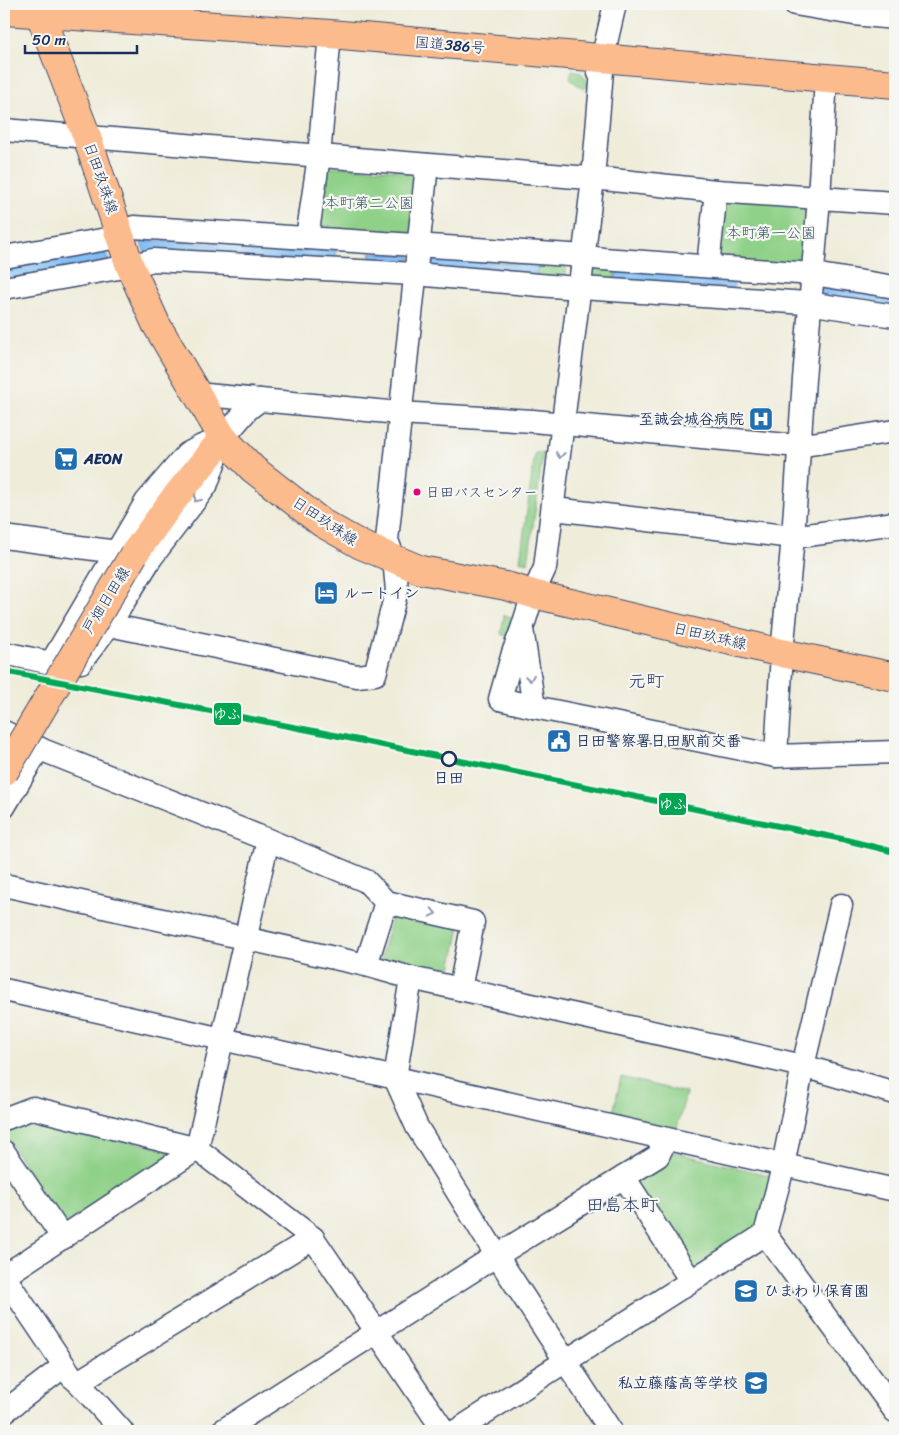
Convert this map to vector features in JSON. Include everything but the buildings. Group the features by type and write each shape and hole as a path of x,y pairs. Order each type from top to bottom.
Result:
{"main road":[{"name":"国道386号","path":"4,11 38,9 895,84"},
{"name":"日田玖珠線","path":"38,9 87,137 130,266 156,324 223,438 253,469 322,523 360,545 421,570 506,586 782,653 895,677"},
{"name":"戸畑日田線","path":"4,772 126,553 170,504 223,438"}],"street":[{"path":"533,594 530,566 556,424 586,179 594,92 615,4"},
{"path":"795,4 818,6 854,14 895,18"},
{"path":"308,238 319,156 330,34"},
{"path":"776,756 782,653 793,537 798,446 819,198 826,78"},
{"path":"4,130 716,191 895,203"},
{"path":"108,625 357,676 375,674 397,590 394,559 387,540 399,413 428,165"},
{"path":"708,266 716,191"},
{"path":"4,257 107,239 134,227 577,255 603,259 813,274 895,287"},
{"path":"4,288 130,266 153,260 415,274 573,288 809,303 895,316"},
{"path":"196,394 798,446 895,431"},
{"path":"4,654 51,663 81,662 108,625 151,558 206,486 223,438 248,408 260,400"},
{"path":"556,424 554,509 545,568 533,594 512,653 500,699 776,756 895,752"},
{"path":"554,509 793,537 895,523"},
{"path":"4,537 126,553 51,663"},
{"path":"522,629 534,707"},
{"path":"6,737 39,748 366,881 386,902 473,922 460,989"},
{"path":"4,807 39,748"},
{"path":"122,1431 71,1374 4,1276 197,1149 268,840"},
{"path":"4,885 366,965 411,978 803,1066 895,1093"},
{"path":"366,965 386,902"},
{"path":"456,1431 765,1234 841,905"},
{"path":"411,978 395,1078 416,1127 611,1431"},
{"path":"4,990 895,1190"},
{"path":"4,1119 34,1108 197,1149 313,1238 444,1431"},
{"path":"222,1431 658,1156 666,1139"},
{"path":"4,1152 63,1238"},
{"path":"624,1177 691,1281"},
{"path":"765,1234 895,1411"},
{"path":"4,1412 313,1238"}],"green space":[{"path":"572,70 578,71 583,75 588,86 583,89 570,79"},
{"name":"本町第二公園","path":"322,166 416,171 416,236 320,235"},
{"name":"本町第一公園","path":"720,197 816,204 807,268 715,262"},
{"path":"422,255 562,261 566,268 565,282 535,280 537,265"},
{"path":"588,266 616,268 613,287 592,287"},
{"path":"535,453 543,453 528,563 520,561"},
{"path":"504,615 520,620 513,639 501,634"},
{"path":"393,911 460,928 448,982 379,964"},
{"path":"621,1077 686,1093 676,1132 612,1118"},
{"path":"11,1118 168,1149 172,1158 62,1227 4,1133 4,1124"},
{"path":"673,1152 772,1176 760,1227 690,1273 631,1179"}],"water":[{"path":"151,240 336,250 336,264 145,253 140,241"},
{"path":"104,250 109,261 4,281 4,268"},
{"path":"371,252 411,256 409,270 369,267"},
{"path":"422,256 538,266 536,280 420,271"},
{"path":"617,269 735,276 733,292 615,284"},
{"path":"820,283 895,296 895,310 818,297"}],"transit line":[{"name":"ゆふ","path":"4,671 319,732 842,839 895,852"}],"place":[{"name":"至誠会城谷病院","path":"761,419"},
{"name":"AEON","path":"66,459"},
{"name":"日田バスセンター","path":"417,492"},
{"name":"ルートイン","path":"326,593"},
{"name":"日田警察署日田駅前交番","path":"559,741"},
{"name":"日田","path":"449,759"},
{"name":"ひまわり保育園","path":"746,1291"},
{"name":"私立藤蔭高等学校","path":"756,1383"}],"district":[{"name":"元町","path":"646,681"},
{"name":"田島本町","path":"622,1205"}]}
